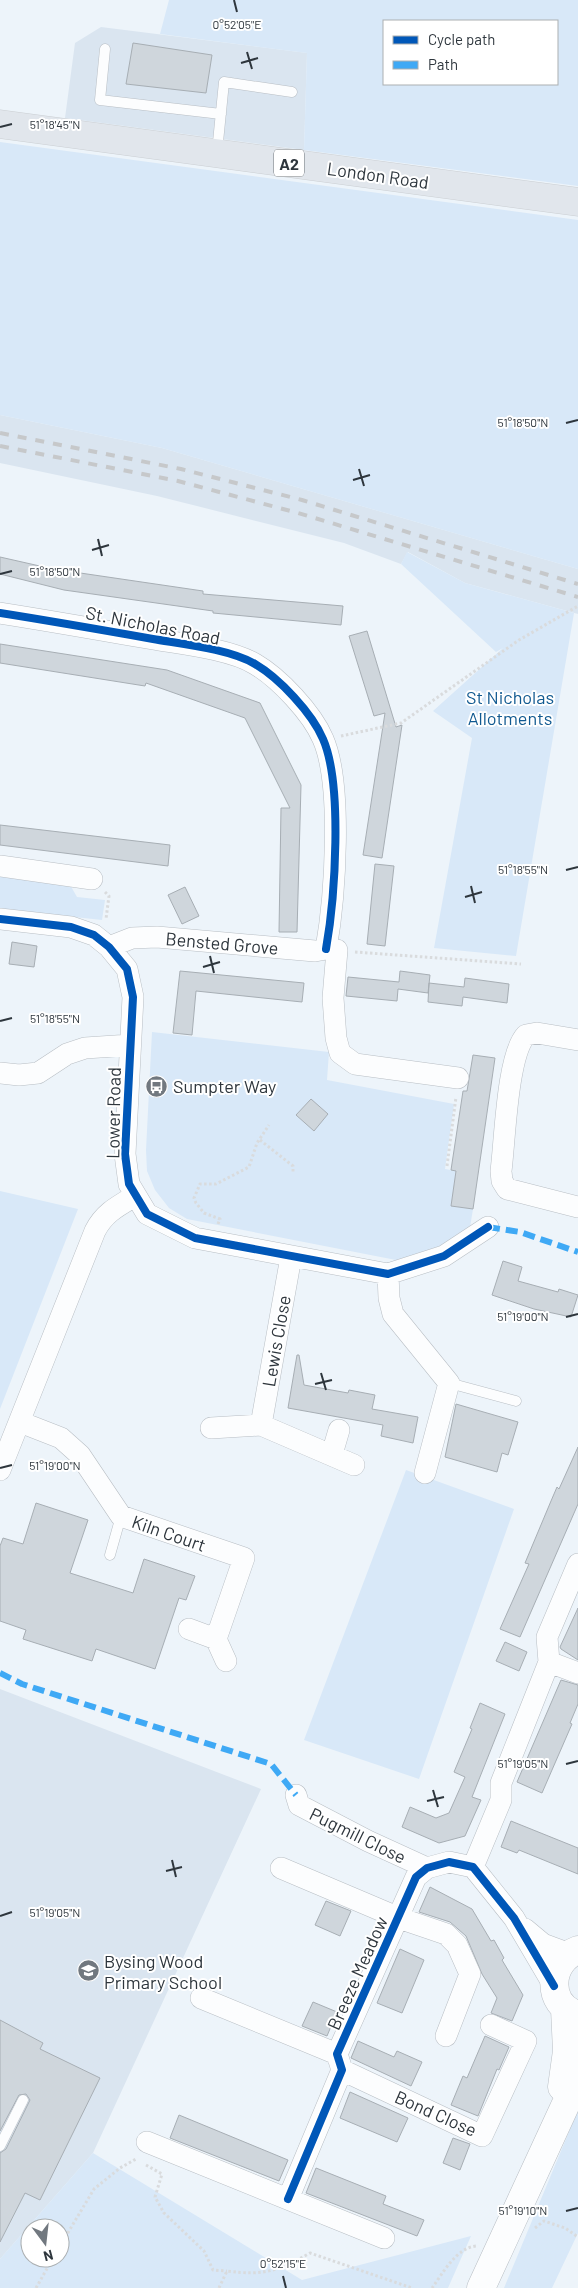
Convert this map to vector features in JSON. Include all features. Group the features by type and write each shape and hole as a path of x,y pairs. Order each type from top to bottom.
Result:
{"main road":[{"name":"London Road","path":"0,124 578,202"},
{"path":"557,2120 567,2052 566,2003 557,1968 574,1952"},
{"path":"481,2288 570,2095 578,2066"}],"street":[{"name":"St. Nicholas Road","path":"0,612 208,648 254,664 283,686 314,723 324,740 333,782 335,816 330,925 332,950"},
{"path":"0,866 92,878"},
{"path":"0,920 71,927 101,941"},
{"name":"Bensted Grove","path":"101,941 157,937 315,951 332,950"},
{"name":"Lower Road","path":"101,941 127,969 133,997 125,1154 129,1184 147,1214 195,1238 388,1274 444,1256 488,1227"},
{"path":"332,950 336,1038 340,1053 354,1064 458,1078"},
{"path":"578,1040 537,1033 526,1034 520,1041 513,1062 502,1180 507,1189 578,1207"},
{"path":"0,1073 18,1076 38,1073 67,1054 85,1048 130,1045"},
{"path":"0,1470 100,1220 111,1210 135,1196"},
{"name":"Lewis Close","path":"261,1425 291,1257"},
{"path":"388,1274 389,1298 393,1314 449,1383 425,1472"},
{"name":"Kiln Court","path":"20,1422 61,1438 80,1455 121,1516 244,1558 216,1639"},
{"path":"211,1428 261,1425 354,1465"},
{"path":"332,1454 339,1430"},
{"path":"473,1868 501,1800 500,1783 549,1662 547,1637 578,1564"},
{"path":"188,1629 216,1639 226,1661"},
{"path":"549,1662 578,1674"},
{"name":"Pugmill Close","path":"296,1796 299,1805 368,1841 427,1868"},
{"path":"427,1868 449,1862 473,1868 514,1918 566,2003"},
{"path":"281,1868 399,1918"},
{"name":"Breeze Meadow","path":"288,2199 339,2062 416,1877 427,1868"},
{"name":"Breeze Meadow","path":"399,1918 446,1934 452,1938 470,1974 446,2036"},
{"path":"514,1918 543,1944 574,1952"},
{"path":"201,1998 339,2062"},
{"name":"Bond Close","path":"339,2062 482,2136 526,2041 491,2025"},
{"path":"147,2142 384,2238"}],"lane":[{"path":"105,49 100,100 221,114"},
{"path":"217,153 224,82 292,92"},
{"path":"449,1383 516,1401"},
{"path":"110,1555 121,1516"},
{"path":"0,2146 23,2100"}],"path":[{"path":"324,740 401,722 519,640 578,606"},
{"path":"92,878 109,896 101,941"},
{"path":"332,950 521,964"},
{"path":"447,1166 458,1078"},
{"path":"214,1242 220,1219 204,1213 196,1203 196,1194 200,1184 216,1184 249,1167 260,1140 269,1125"},
{"path":"260,1140 293,1166 293,1172"},
{"path":"70,2229 94,2189 134,2158 162,2174 155,2197 164,2213 204,2250 213,2270 251,2275 283,2269 310,2253 412,2288"},
{"path":"432,2288 452,2261 468,2246 518,2241 544,2221 565,2228 578,2237"},
{"path":"36,2288 47,2268"},
{"path":"219,2288 227,2272"}],"shaded area":[{"path":"101,27 307,53 304,150 65,118 75,43"},
{"path":"0,415 162,448 578,569 578,614 465,583 408,552 401,564 344,543 157,496 0,463"},
{"name":"Bysing Wood Primary School","path":"0,1689 261,1789 93,2153 36,2218 20,2218 20,2236 0,2259"}],"green space":[{"path":"169,0 578,0 578,186 304,150 307,53 160,34"},
{"path":"0,142 578,220 578,569 162,448 0,415"},
{"name":"St Nicholas Allotments","path":"407,552 465,583 574,613 516,956 434,948 472,738 433,711 503,648 496,652 401,564"},
{"path":"0,874 69,883 77,897 105,900 102,920 0,909"},
{"path":"152,1032 329,1052 327,1080 454,1104 445,1169 456,1171 451,1206 473,1209 470,1227 445,1245 426,1255 406,1260 396,1260 187,1219 169,1208 155,1190 147,1171 146,1150"},
{"path":"0,1191 78,1209 0,1409"},
{"path":"406,1470 514,1509 419,1779 304,1740"},
{"path":"578,2110 578,2233 552,2288 504,2288"},
{"path":"93,2153 302,2280 471,2236 448,2288 0,2288 0,2259 20,2236 20,2268 70,2268 70,2218 36,2218"}],"building":[{"path":"133,43 212,55 206,93 126,84"},
{"path":"0,557 53,569 203,591 203,594 343,606 341,625 213,613 213,611 64,590 0,574"},
{"path":"367,631 396,727 402,725 382,858 363,855 385,713 374,716 349,636"},
{"path":"0,644 167,670 260,703 301,785 297,932 279,932 281,808 290,808 245,718 146,683 145,686 0,663"},
{"path":"0,825 170,845 168,866 0,845"},
{"path":"375,864 394,866 385,946 367,944"},
{"path":"185,887 199,916 182,924 168,895"},
{"path":"12,942 37,946 34,967 9,964"},
{"path":"180,971 304,983 302,1002 196,991 192,1035 173,1033"},
{"path":"400,971 430,975 428,993 398,989 397,1001 346,996 348,977 399,982"},
{"path":"465,978 509,984 507,1003 463,997 462,1006 428,1002 429,983 464,987"},
{"path":"473,1055 495,1058 473,1209 451,1206 456,1171 451,1170 463,1091 467,1091"},
{"path":"311,1099 328,1114 314,1131 296,1115"},
{"path":"503,1261 522,1267 518,1281 558,1292 559,1289 578,1295 571,1317 534,1309 492,1295"},
{"path":"297,1355 299,1355 304,1385 348,1393 349,1390 375,1395 372,1409 418,1417 413,1443 381,1436 383,1425 288,1408"},
{"path":"456,1404 518,1422 508,1455 502,1453 497,1472 445,1457"},
{"path":"578,1447 578,1504 520,1637 500,1629 529,1564 525,1563 557,1487 559,1489"},
{"path":"36,1503 88,1520 70,1573 133,1593 144,1559 195,1576 186,1600 179,1598 155,1669 96,1649 92,1661 23,1639 26,1630 0,1621 0,1546 3,1538 23,1544"},
{"path":"578,1608 578,1660 560,1647"},
{"path":"505,1642 527,1652 519,1671 496,1661"},
{"path":"561,1680 578,1685 578,1704 570,1723 572,1724 542,1793 517,1782"},
{"path":"480,1703 505,1714 472,1797 481,1800 465,1836 439,1843 402,1827 410,1807 436,1818 449,1813 465,1777 454,1772 472,1729 470,1728"},
{"path":"511,1821 578,1848 578,1874 519,1850 517,1853 501,1847"},
{"path":"430,1887 472,1909 491,1941 494,1940 504,1958 502,1960 523,1995 512,2021 491,2013 497,1998 482,1974 466,1936 450,1922 419,1912"},
{"path":"326,1901 351,1911 340,1936 315,1925"},
{"path":"400,1949 424,1960 402,2013 377,2003"},
{"path":"313,2002 337,2012 327,2036 302,2026"},
{"path":"0,2020 43,2043 40,2049 100,2078 40,2200 25,2193 0,2242 0,2153 6,2149 30,2100 26,2094 19,2095 0,2131"},
{"path":"485,2036 509,2047 499,2070 497,2069 478,2116 451,2105 463,2076 467,2078"},
{"path":"358,2041 394,2057 397,2051 422,2062 411,2086 351,2058"},
{"path":"350,2092 408,2118 397,2142 340,2118"},
{"path":"179,2115 288,2160 279,2181 170,2138"},
{"path":"453,2138 470,2144 460,2170 443,2163"},
{"path":"316,2168 386,2196 383,2204 424,2220 417,2236 306,2193"}],"railway":[{"path":"0,433 181,469 302,500 578,584"},
{"path":"0,446 178,481 298,513 578,597"}],"marked path":[{"path":"488,1227 520,1232 578,1252"},
{"path":"0,1673 22,1684 271,1764 296,1795"}],"cycle path":[{"path":"0,613 191,645 233,654 264,670 294,697 311,718 323,739 329,759 333,784 335,812 334,872 326,949"},
{"path":"0,919 71,927 94,935 109,947 127,969 133,997 125,1154 129,1184 147,1214 195,1238 388,1274 444,1256 488,1227"},
{"path":"288,2199 342,2070 337,2054 416,1877 427,1868 449,1862 473,1867 514,1918 554,1986"}],"place":[{"name":"Sumpter Way","path":"157,1086"},
{"name":"Bysing Wood Primary School","path":"88,1971"}]}
